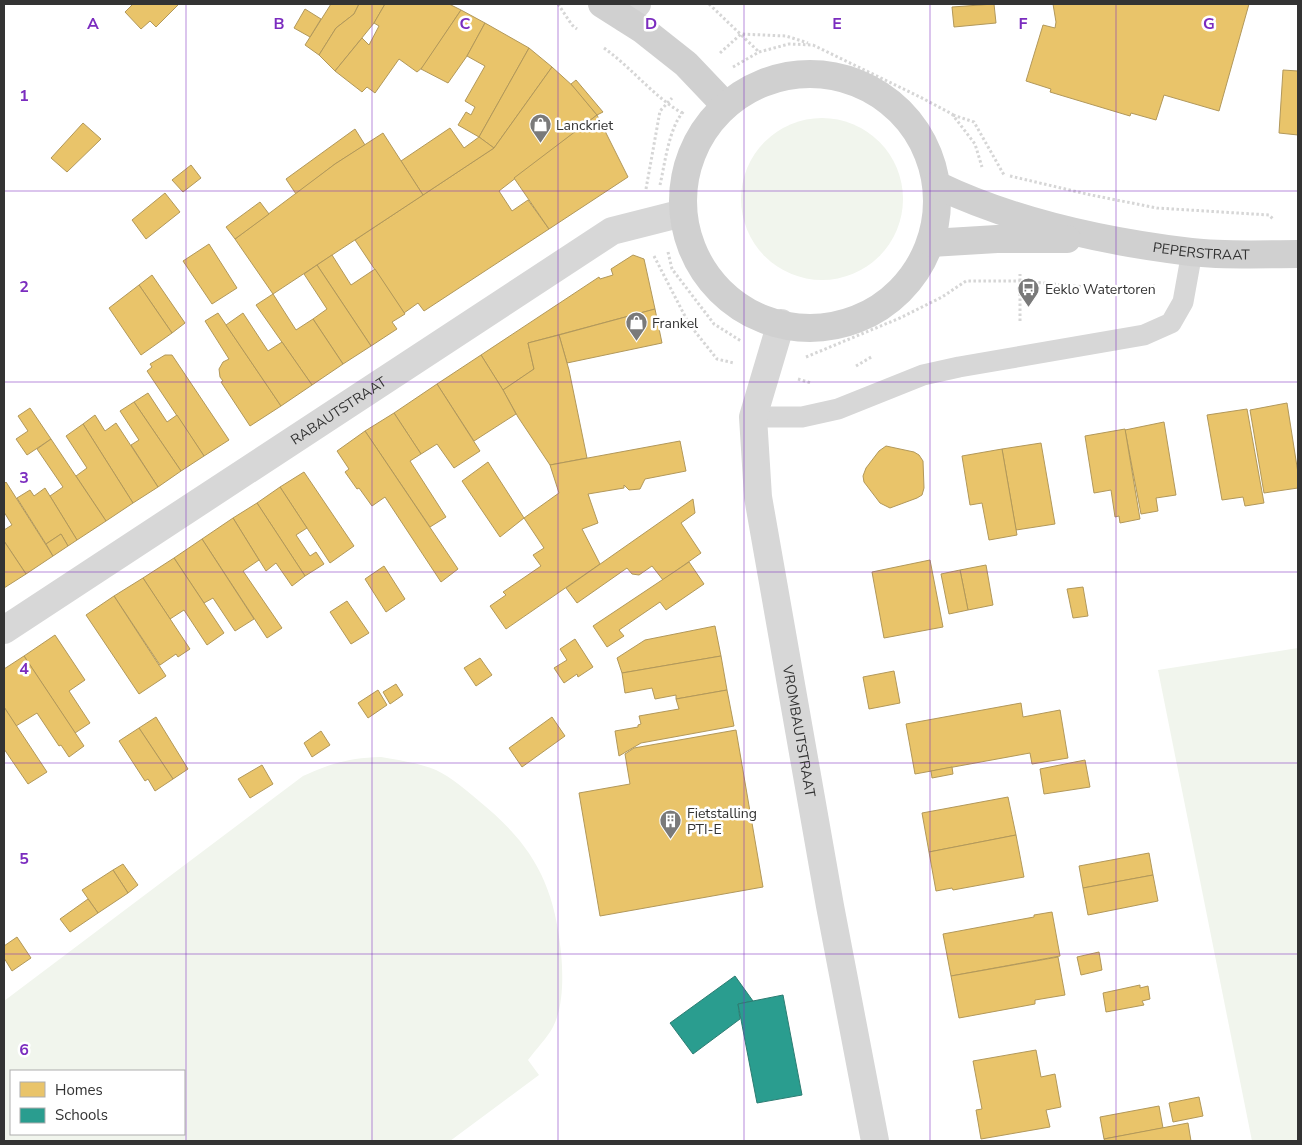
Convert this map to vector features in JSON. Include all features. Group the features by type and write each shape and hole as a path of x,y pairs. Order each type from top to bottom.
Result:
{"main road":[{"path":"602,4 631,11 643,30 696,74 726,105"},
{"path":"792,74 836,75 884,96 915,128 927,148 937,185 937,218 931,243 921,265 892,299 872,313 830,327 804,328 780,323 744,311 713,283 695,256 663,218 706,126 726,105 753,86 792,74"},
{"name":"PEPERSTRAAT","path":"937,185 1001,211 1105,238 1192,252 1298,254"},
{"name":"PEPERSTRAAT","path":"931,243 997,239 1105,238"}],"street":[{"name":"RABAUTSTRAAT","path":"4,630 612,231 663,218"},
{"name":"VROMBAUTSTRAAT","path":"780,323 753,417 758,498 830,906 874,1141"}],"lane":[{"path":"753,417 802,417 838,409 923,375 1144,335 1170,323 1182,302 1192,252"}],"path":[{"path":"558,4 572,25 580,30"},
{"path":"709,4 759,52 789,44 813,45"},
{"path":"663,218 645,195 660,110 740,34 786,36 813,45 952,114 975,144 982,169 990,171"},
{"path":"602,46 666,104 682,114 678,118 667,153 658,196 672,269 714,324 748,346 769,363 815,384"},
{"path":"997,172 1091,195 1157,208 1269,215"},
{"path":"663,218 649,246 689,324 716,359 769,363 806,357 900,318 942,297 966,281 1021,281 1098,288 1186,286"},
{"path":"1020,321 1021,274"},
{"path":"848,371 873,356"}],"shaded area":[{"path":"814,118 830,118 853,124 873,136 885,148 897,168 903,191 903,207 897,230 885,250 873,262 853,274 830,280 814,280 791,274 771,262 759,250 747,230 741,207 741,191 747,168 759,148 771,136 791,124"},
{"path":"1298,648 1298,1141 1252,1141 1158,670"},
{"path":"381,757 416,764 436,770 447,776 464,788 513,833 537,867 553,905 558,927 562,980 561,1000 557,1018 548,1035 528,1060 539,1075 450,1141 4,1141 4,1001 303,776 341,762"}],"building: Homes":[{"path":"133,4 179,4 156,27 150,21 141,29 125,12"},
{"path":"331,4 359,4 354,14 336,28 319,55 305,45"},
{"path":"359,4 385,4 374,23 335,71 319,55 336,28 354,14"},
{"path":"385,4 449,4 461,10 423,67 417,72 399,59 375,93 367,87 362,92 335,71 362,38 369,45 379,26 374,23"},
{"path":"994,4 996,23 954,27 952,7"},
{"path":"1053,4 1249,4 1219,111 1164,95 1156,120 1131,113 1130,116 1050,92 1051,89 1026,81 1043,25 1055,28"},
{"path":"305,9 321,19 310,37 294,28"},
{"path":"461,10 485,23 467,56 448,83 421,69"},
{"path":"485,23 529,48 479,137 458,125 466,112 471,115 475,107 465,101 485,66 467,56"},
{"path":"529,48 552,67 494,148 479,137"},
{"path":"552,67 574,87 597,115 499,191 512,211 528,200 549,229 424,311 418,303 404,313 355,240 494,148"},
{"path":"1283,70 1298,71 1298,135 1279,133"},
{"path":"576,80 603,112 597,115 571,84"},
{"path":"597,115 628,177 549,229 514,178"},
{"path":"83,123 101,139 67,172 51,158"},
{"path":"450,128 464,148 479,137 494,148 423,195 401,161"},
{"path":"355,129 365,145 335,164 296,194 286,179"},
{"path":"383,133 423,195 273,294 235,239 335,164"},
{"path":"191,165 201,178 183,192 172,180"},
{"path":"165,193 180,212 146,239 132,220"},
{"path":"260,202 269,214 235,239 226,227"},
{"path":"209,244 237,288 212,304 183,261"},
{"path":"332,255 351,285 375,269 405,314 392,322 397,329 371,346 317,265"},
{"path":"633,255 644,259 655,309 528,343 534,369 503,390 481,355 599,277 600,279 613,275 611,269"},
{"path":"317,265 371,346 343,364 313,319 327,309 304,274"},
{"path":"152,275 185,323 172,333 139,285"},
{"path":"139,285 172,333 141,355 109,308"},
{"path":"273,294 296,330 313,319 343,364 312,385 256,305"},
{"path":"655,309 662,343 567,363 559,335"},
{"path":"218,313 281,406 250,426 221,382 223,381 220,377 219,369 223,362 229,359 205,321"},
{"path":"243,313 268,351 282,342 312,385 281,406 226,325"},
{"path":"559,335 569,370 587,458 550,465 518,417 503,390 534,369 528,343"},
{"path":"165,355 172,355 229,440 204,456 147,371 152,367 150,364"},
{"path":"481,355 516,414 474,441 437,384"},
{"path":"437,384 480,451 454,468 437,444 421,454 394,413"},
{"path":"148,393 167,422 177,415 204,456 181,471 134,402"},
{"path":"134,402 181,471 158,487 131,445 139,440 120,411"},
{"path":"1287,403 1298,473 1298,488 1264,493 1250,410"},
{"path":"30,408 51,439 27,455 16,439 28,431 18,416"},
{"path":"1247,409 1264,503 1245,506 1243,497 1222,500 1207,415"},
{"path":"394,413 421,454 410,461 446,517 430,527 365,431"},
{"path":"95,415 105,431 116,423 158,487 133,503 83,424"},
{"path":"1164,422 1176,495 1156,498 1158,511 1141,514 1125,430"},
{"path":"83,424 133,503 106,521 76,476 87,468 66,436"},
{"path":"1125,429 1140,519 1120,523 1119,516 1115,517 1111,490 1094,493 1085,436"},
{"path":"365,431 458,569 441,582 385,497 372,506 345,472 349,469 337,451"},
{"path":"51,439 106,521 77,540 50,496 63,487 37,449"},
{"path":"680,441 686,471 645,479 640,489 629,490 624,485 624,488 588,494 598,523 582,529 600,564 506,629 490,606 506,595 503,592 541,566 533,555 544,548 524,518 559,493 550,465"},
{"path":"1041,443 1055,524 1016,530 1002,449"},
{"path":"886,446 914,452 923,461 924,488 922,495 890,508 880,503 864,482 863,476 866,468 879,451"},
{"path":"1002,449 1017,535 989,540 982,503 970,505 962,456"},
{"path":"488,462 524,518 500,537 462,481"},
{"path":"304,472 354,546 330,563 280,487"},
{"path":"6,482 53,556 26,574 4,541 4,530 12,525 4,512 4,484"},
{"path":"280,487 307,528 296,535 310,556 316,552 324,564 305,576 257,503"},
{"path":"45,488 77,540 68,546 61,534 46,544 17,498 30,490 34,496"},
{"path":"693,499 695,513 681,523 701,553 663,580 652,566 639,575 632,574 627,568 577,603 566,588"},
{"path":"257,503 305,576 292,586 276,563 266,571 233,518"},
{"path":"233,518 259,560 243,571 282,628 267,638 202,539"},
{"path":"61,534 68,546 53,556 46,544"},
{"path":"202,539 254,619 235,631 213,598 204,603 174,558"},
{"path":"4,541 26,574 4,588"},
{"path":"174,558 224,633 207,645 184,610 170,619 143,578"},
{"path":"930,560 943,627 884,638 872,572"},
{"path":"689,562 704,584 666,610 660,602 619,630 624,636 607,647 593,626"},
{"path":"986,565 993,605 968,610 960,570"},
{"path":"384,566 405,599 386,612 365,579"},
{"path":"960,570 968,610 949,614 941,574"},
{"path":"143,578 190,649 178,657 176,654 160,665 114,596"},
{"path":"1083,587 1088,616 1073,618 1067,589"},
{"path":"114,596 166,676 139,694 86,615"},
{"path":"347,601 369,633 351,644 330,612"},
{"path":"715,626 721,656 622,673 617,658 645,640"},
{"path":"55,635 85,680 69,691 90,723 75,733 24,656"},
{"path":"575,639 593,667 578,677 577,674 564,683 554,668 567,660 560,649"},
{"path":"24,656 84,746 69,757 61,745 59,746 37,713 16,726 4,707 4,669"},
{"path":"721,656 727,690 676,699 676,695 655,699 652,688 625,693 622,673"},
{"path":"480,658 492,675 476,686 464,668"},
{"path":"894,671 900,703 869,709 863,677"},
{"path":"396,684 403,695 390,704 383,692"},
{"path":"378,690 387,705 368,718 358,703"},
{"path":"727,690 734,726 641,743 619,756 615,731 638,727 641,724 639,716 679,709 676,699"},
{"path":"1021,703 1023,717 1060,710 1068,758 1032,764 1030,753 915,774 906,724"},
{"path":"4,707 47,772 28,784 4,749"},
{"path":"156,717 188,769 173,779 139,728"},
{"path":"552,717 565,736 522,767 509,748"},
{"path":"139,728 173,779 155,791 148,779 145,781 119,741"},
{"name":"Fietstalling PTI-E","path":"736,730 763,887 600,916 579,793 630,784 625,754 634,748"},
{"path":"321,731 330,745 312,757 304,743"},
{"path":"1085,760 1090,787 1044,794 1040,769"},
{"path":"262,765 273,784 250,798 238,779"},
{"path":"952,767 953,774 932,778 931,771"},
{"path":"1008,797 1016,835 929,852 922,813"},
{"path":"1016,835 1024,877 953,890 952,888 936,891 929,852"},
{"path":"1149,853 1153,875 1083,888 1079,866"},
{"path":"123,864 138,885 128,893 113,870"},
{"path":"113,870 128,893 98,913 82,890"},
{"path":"1153,875 1158,901 1088,915 1083,888"},
{"path":"88,899 98,913 70,932 60,919"},
{"path":"1052,912 1060,956 951,976 943,934"},
{"path":"17,937 31,958 12,971 4,958 4,946"},
{"path":"1099,952 1102,970 1081,975 1077,957"},
{"path":"1058,957 1065,995 1035,1000 1035,1004 959,1018 951,976"},
{"path":"1140,985 1140,988 1148,986 1150,999 1142,1001 1144,1005 1106,1012 1103,993"},
{"path":"1036,1050 1041,1077 1055,1074 1061,1107 1046,1110 1050,1127 981,1139 976,1110 982,1109 973,1061"},
{"path":"1199,1097 1203,1116 1173,1122 1169,1103"},
{"path":"1159,1106 1163,1128 1104,1139 1100,1117"},
{"path":"1188,1123 1191,1141 1105,1141 1104,1139"}],"building: Schools":[{"path":"735,976 753,1001 738,1004 740,1019 693,1054 670,1023"},
{"path":"783,995 802,1095 757,1103 738,1004"}],"place":[{"name":"Lanckriet","path":"540,144"},
{"name":"Eeklo Watertoren","path":"1029,308"},
{"name":"Frankel","path":"636,342"},
{"name":"Fietstalling PTI-E","path":"671,840"}]}
